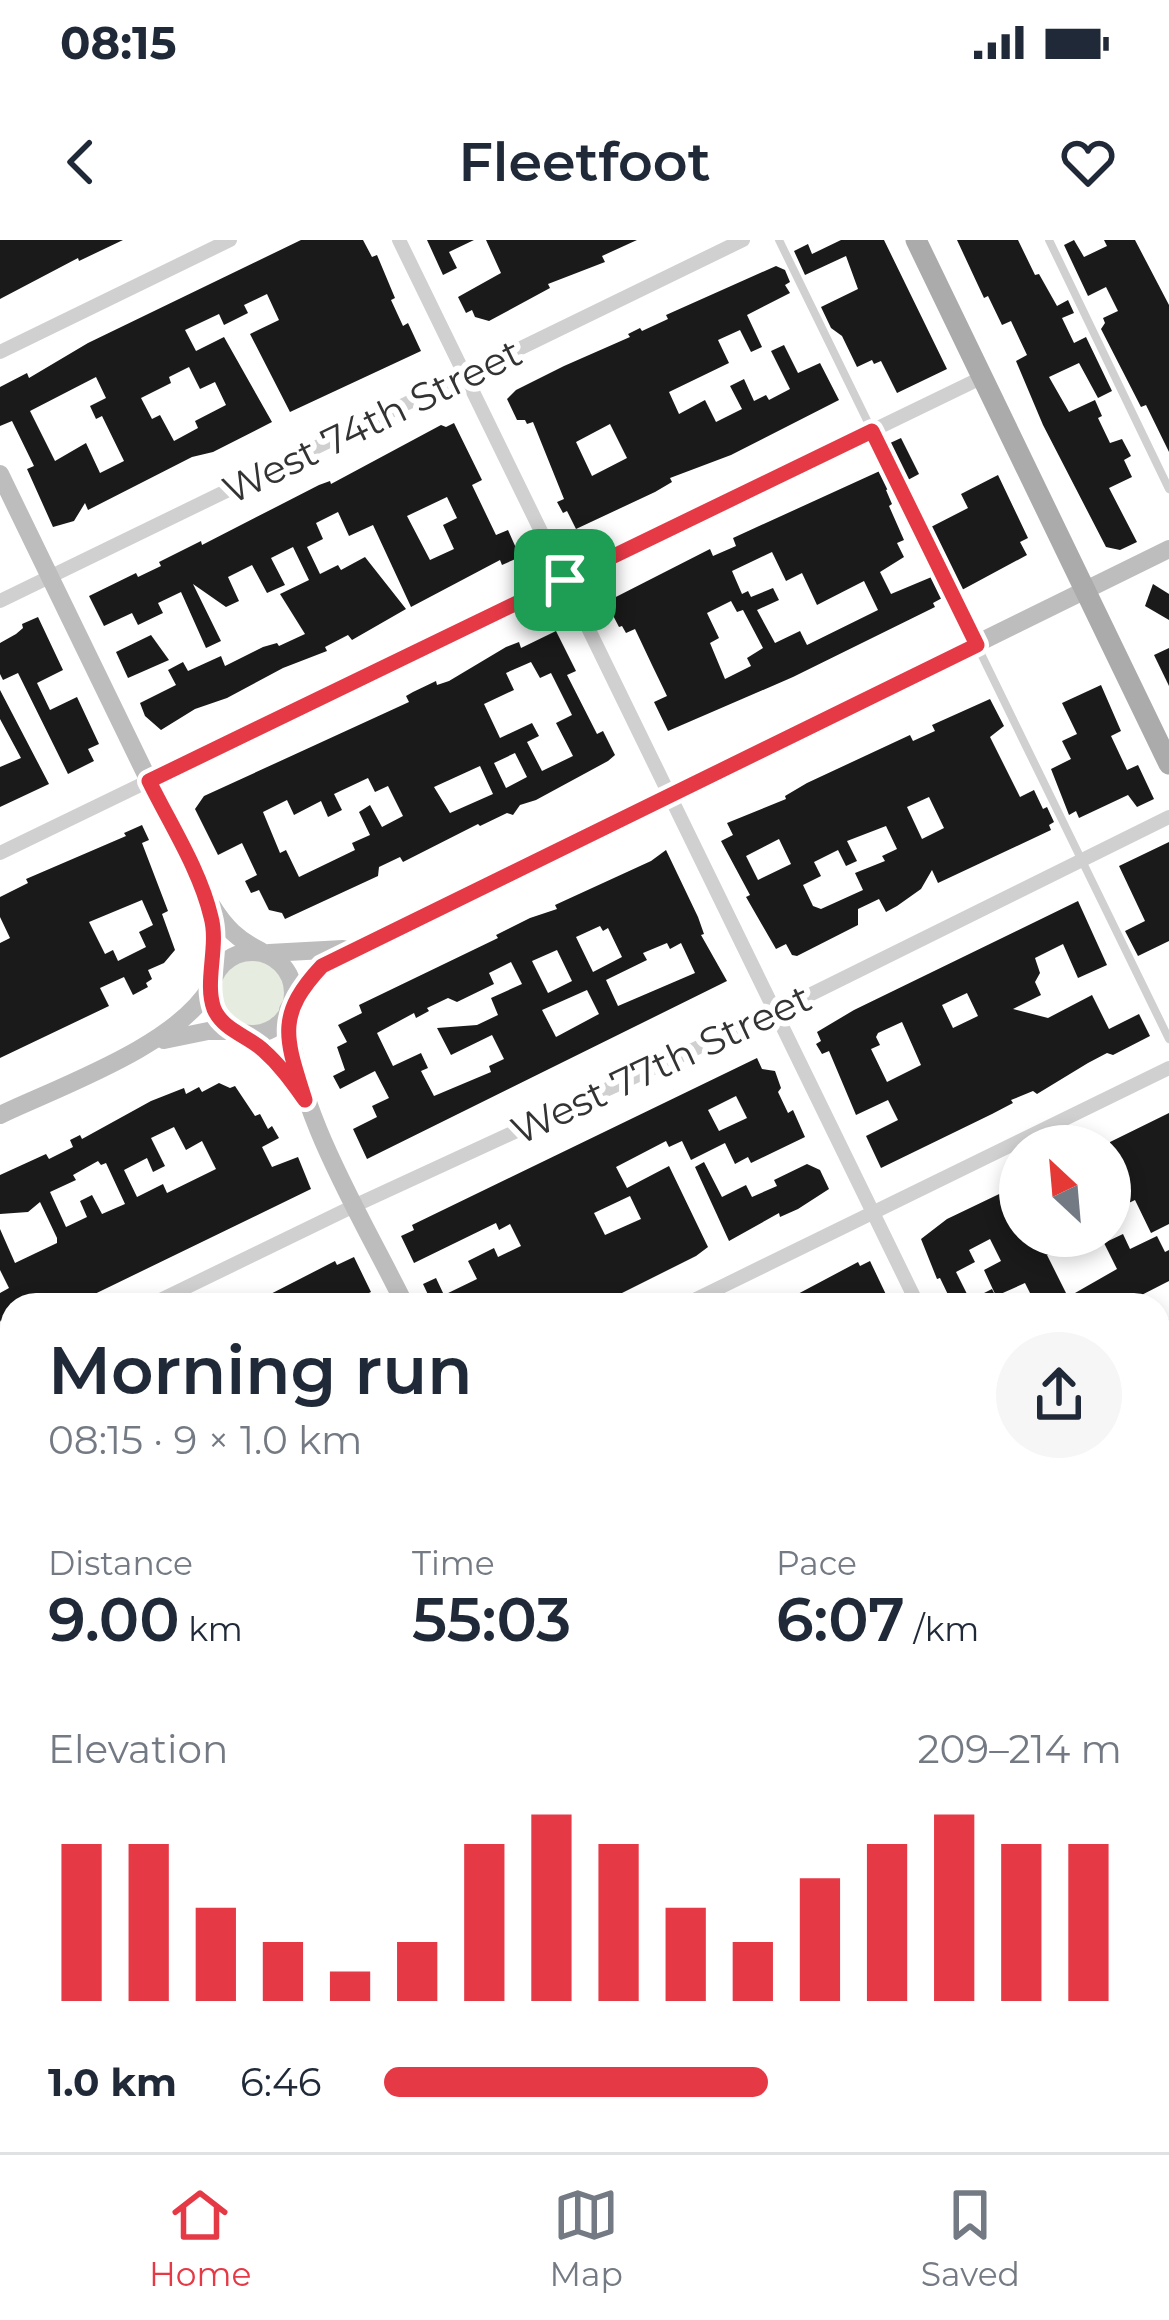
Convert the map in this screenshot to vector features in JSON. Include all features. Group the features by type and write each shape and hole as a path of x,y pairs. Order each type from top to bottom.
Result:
{"main road":[{"path":"916,240 1169,764"}],"street":[{"path":"0,352 230,240"},
{"path":"399,240 911,1293"},
{"name":"West 74th Street","path":"0,601 743,240"},
{"path":"1,851 983,377"},
{"path":"0,474 199,884 212,918 214,1010 224,1024 260,1047 285,1071 305,1100 399,1293"},
{"path":"131,1052 174,1037 268,1030 322,966 1169,549"},
{"name":"West 77th Street","path":"175,1293 775,1012 1169,818"},
{"path":"199,884 224,925 243,942 281,963 290,979 294,1064 305,1100"},
{"path":"0,1115 172,1029 200,1005 231,958 249,951 360,947"},
{"path":"709,1293 1169,1068"}],"lane":[{"path":"779,240 1169,1039"},
{"path":"1049,240 1169,489"}],"shaded area":[{"path":"252,956 278,967 289,993 278,1019 252,1030 226,1019 215,993 226,967"}],"building":[{"path":"0,240 123,240 0,299"},
{"path":"301,240 363,240 372,257 377,255 395,298 391,300 421,351 290,412 250,334 279,320 267,294 244,305 248,313 224,325 219,314 185,330 196,351 224,337 272,422 88,510 85,503 74,521 53,527 27,469 34,466 12,421 0,426 0,387 27,373 29,378 88,343","holes":["189,367 200,389 215,382 226,405 195,421 198,428 174,441 160,415 152,419 141,398 171,383 169,377","96,377 106,398 90,406 96,419 102,416 124,461 100,473 86,443 55,461 30,411"]},
{"path":"427,240 474,240 449,252 457,268 443,275"},
{"path":"486,240 637,240 602,256 605,262 548,284 550,288 489,321 475,317 472,310 466,313 458,297 501,273"},
{"path":"841,240 884,240 947,369 897,393 881,361 857,367 821,307 858,289 846,256 805,275 794,251 808,244 812,254"},
{"path":"957,240 1018,240 1057,306 1068,300 1074,313 1062,318 1074,343 1086,337 1112,391 1098,398 1079,363 1049,377 1069,412 1095,400 1110,443 1122,439 1131,456 1124,460 1132,477 1109,488 1137,542 1120,550 1106,547 1016,361 1027,355 1011,321 1002,325 988,296 984,298"},
{"path":"1074,240 1084,257 1107,246 1104,240 1135,240 1169,305 1169,452 1101,329 1103,318 1118,311 1106,287 1088,296 1064,245"},
{"path":"776,266 785,270 790,293 747,315 762,347 751,352 740,330 718,340 729,363 669,392 679,414 705,400 716,422 742,409 730,386 744,379 754,401 766,395 769,400 790,389 771,351 784,345 798,373 820,363 839,400 731,455 670,478 672,482 655,492 576,529 557,502 564,499 533,422 517,420 507,399 516,390 640,328 668,319 666,315","holes":["610,424 627,458 592,476 576,442"]},
{"path":"454,423 482,480 472,485 496,535 508,530 520,557 502,565 500,560 411,607 373,525 349,536 338,512 316,523 323,539 307,547 320,574 338,565 341,570 365,557 406,609 352,640 348,635 325,647 327,651 195,709 161,730 145,716 140,703 176,685 168,670 183,662 188,671 221,656 225,666 305,634 280,594 309,580 293,547 271,558 285,585 267,593 252,565 228,577 239,601 226,607 193,584 221,641 206,648 181,592 158,603 163,613 138,625 132,613 104,626 89,596 161,566 159,562 319,485 331,484 441,425","holes":["447,497 457,518 443,525 454,549 430,560 407,516"]},
{"path":"901,438 919,474 906,481 888,444"},
{"path":"882,470 891,488 886,490 889,506 904,540 897,543 904,557 880,572 891,594 934,576 944,597 933,603 935,607 793,677 668,731 654,702 667,696 635,629 626,633 619,627 606,602 710,549 713,556 736,546 733,538","holes":["772,552 786,581 802,573 817,605 864,581 878,610 807,645 800,631 775,643 757,610 779,600 773,588 751,597 748,591 742,594 732,571","731,601 737,612 743,610 763,648 747,658 751,666 725,679 710,643 719,638 707,613"]},
{"path":"998,475 1028,538 1020,542 1027,555 960,591 929,528 968,508 961,494"},
{"path":"1153,584 1169,594 1169,620 1145,606"},
{"path":"38,617 63,670 37,683 50,710 77,697 99,744 88,749 94,761 68,774 18,673 3,680 0,674 0,643"},
{"path":"556,631 576,671 567,675 597,734 603,731 615,755 608,761 520,805 513,815 478,824 403,862 400,857 379,867 378,876 285,919 282,913 269,910 259,890 251,893 245,881 257,875 242,843 218,855 195,809 204,796 409,702 406,696 413,692 436,681 437,685 449,681 506,647 519,642 521,648","holes":["531,662 540,678 551,673 572,715 556,723 573,756 542,771 527,742 539,736 532,723 500,738 484,704 514,690 506,673","515,753 527,777 506,788 494,763","480,766 493,794 450,813 434,787","368,778 375,792 388,786 403,816 382,827 370,805 359,812 370,835 352,843 355,850 299,877 286,850 280,853 263,812 287,800 294,815 321,801 328,817 342,810 334,794"]},
{"path":"151,635 169,660 128,678 116,652"},
{"path":"1169,648 1169,686 1154,655"},
{"path":"1101,685 1121,731 1111,736 1127,770 1138,765 1154,799 1137,807 1128,795 1079,818 1076,811 1069,815 1051,769 1071,759 1062,741 1077,734 1062,703"},
{"path":"0,690 49,784 0,807 0,767 21,758 0,719"},
{"path":"990,699 1004,726 990,737 1020,797 1034,790 1043,809 1047,807 1054,822 1049,825 1051,830 938,883 932,870 921,889 897,906 886,912 879,899 858,909 858,925 797,956 786,944 776,949 721,841 733,835 727,823 786,799 807,783 910,735 913,741 935,731 932,725","holes":["929,797 944,828 922,839 907,807","886,826 897,849 882,856 885,861 855,873 863,890 821,909 813,906 803,885 821,876 814,862 838,850 846,866 857,861 847,841","779,839 791,864 758,880 746,856"]},
{"path":"142,825 149,840 142,843 168,911 162,914 175,950 164,963 148,970 152,979 148,987 133,995 124,977 100,988 109,1006 0,1058 0,943 10,938 0,917 0,897 28,883 26,879 126,836 124,833","holes":["142,900 153,925 139,932 146,947 118,961 113,950 105,954 89,922"]},
{"path":"1169,842 1169,941 1138,956 1125,931 1145,921 1119,866"},
{"path":"666,850 698,917 701,935 727,981 367,1159 353,1129 377,1117 372,1106 389,1098 375,1071 340,1089 333,1076 345,1070 337,1047 347,1042 338,1025 362,1013 359,1005","holes":["600,926 603,931 608,928 622,957 593,972 576,937","681,943 695,973 618,1006 606,980 647,960 643,953","557,950 572,981 548,993 532,961","511,962 522,984 491,998 498,1015 477,1025 437,1028 451,1055 492,1035 504,1059 489,1066 491,1072 434,1096 421,1071 428,1068 421,1053 393,1066 377,1033 414,1013 416,1018 448,998 457,1002 494,984 489,973","587,990 599,1014 556,1037 542,1010"]},
{"path":"1078,901 1107,965 1078,978 1063,944 1035,958 1040,973 1035,982 1041,995 1013,1009 1048,1018 1092,995 1109,1029 1139,1014 1150,1036 1113,1055 1107,1053 1037,1094 1033,1091 1011,1100 1013,1103 881,1168 866,1136 898,1120 888,1100 856,1115 829,1051 822,1054 816,1044 821,1041 817,1032","holes":["967,993 978,1016 953,1028 942,1005","902,1022 921,1065 887,1082 871,1049 880,1045 878,1033"]},
{"path":"757,1058 762,1069 775,1071 778,1092 788,1113 793,1110 805,1137 751,1163 748,1157 735,1164 725,1143 691,1160 682,1141 669,1147 666,1141 616,1167 627,1188 669,1166 708,1247 622,1293 448,1293 477,1279 468,1261 494,1248 498,1257 521,1246 510,1224 499,1230 496,1223 414,1263 401,1236 414,1230 412,1225","holes":["736,1096 747,1118 719,1131 708,1110","630,1196 641,1219 605,1235 594,1213"]},
{"path":"219,1083 235,1086 255,1116 260,1114 279,1138 262,1147 272,1167 298,1157 311,1189 97,1293 0,1293 9,1288 0,1270 0,1229 15,1263 57,1243 57,1238 40,1202 28,1212 0,1214 0,1175 46,1154 49,1159 73,1147 70,1140 80,1135 82,1139 151,1101 199,1087 202,1092","holes":["174,1127 186,1150 202,1141 216,1169 167,1193 163,1184 137,1197 124,1170 147,1158 153,1172 165,1166 151,1138","98,1161 106,1163 125,1204 102,1214 92,1195 80,1201 87,1217 66,1227 50,1192 76,1180 73,1175"]},
{"path":"1169,1113 1169,1224 1151,1233 1135,1200 1131,1202 1131,1132"},
{"path":"704,1162 722,1197 746,1185 752,1197 807,1164 820,1170 829,1189 729,1241 695,1167"},
{"path":"999,1194 999,1257 990,1239 969,1250 975,1262 956,1272 966,1293 947,1293 921,1239 947,1219"},
{"path":"1157,1236 1165,1252 1169,1250 1169,1281 1146,1293 1075,1293 1117,1269 1111,1257 1131,1257 1131,1249"},
{"path":"354,1257 371,1292 272,1293 335,1261 337,1265"},
{"path":"999,1257 1048,1257 1066,1293 1030,1293 1025,1283 995,1293 984,1270 1001,1261"},
{"path":"870,1261 885,1293 800,1293 858,1262 860,1266"},
{"path":"436,1278 443,1293 427,1293 423,1284"}],"route":[{"path":"872,431 977,645 322,966 288,1010 294,1064 305,1100 285,1071 260,1047 224,1024 214,1010 212,918 149,781 565,580 872,431"}]}
